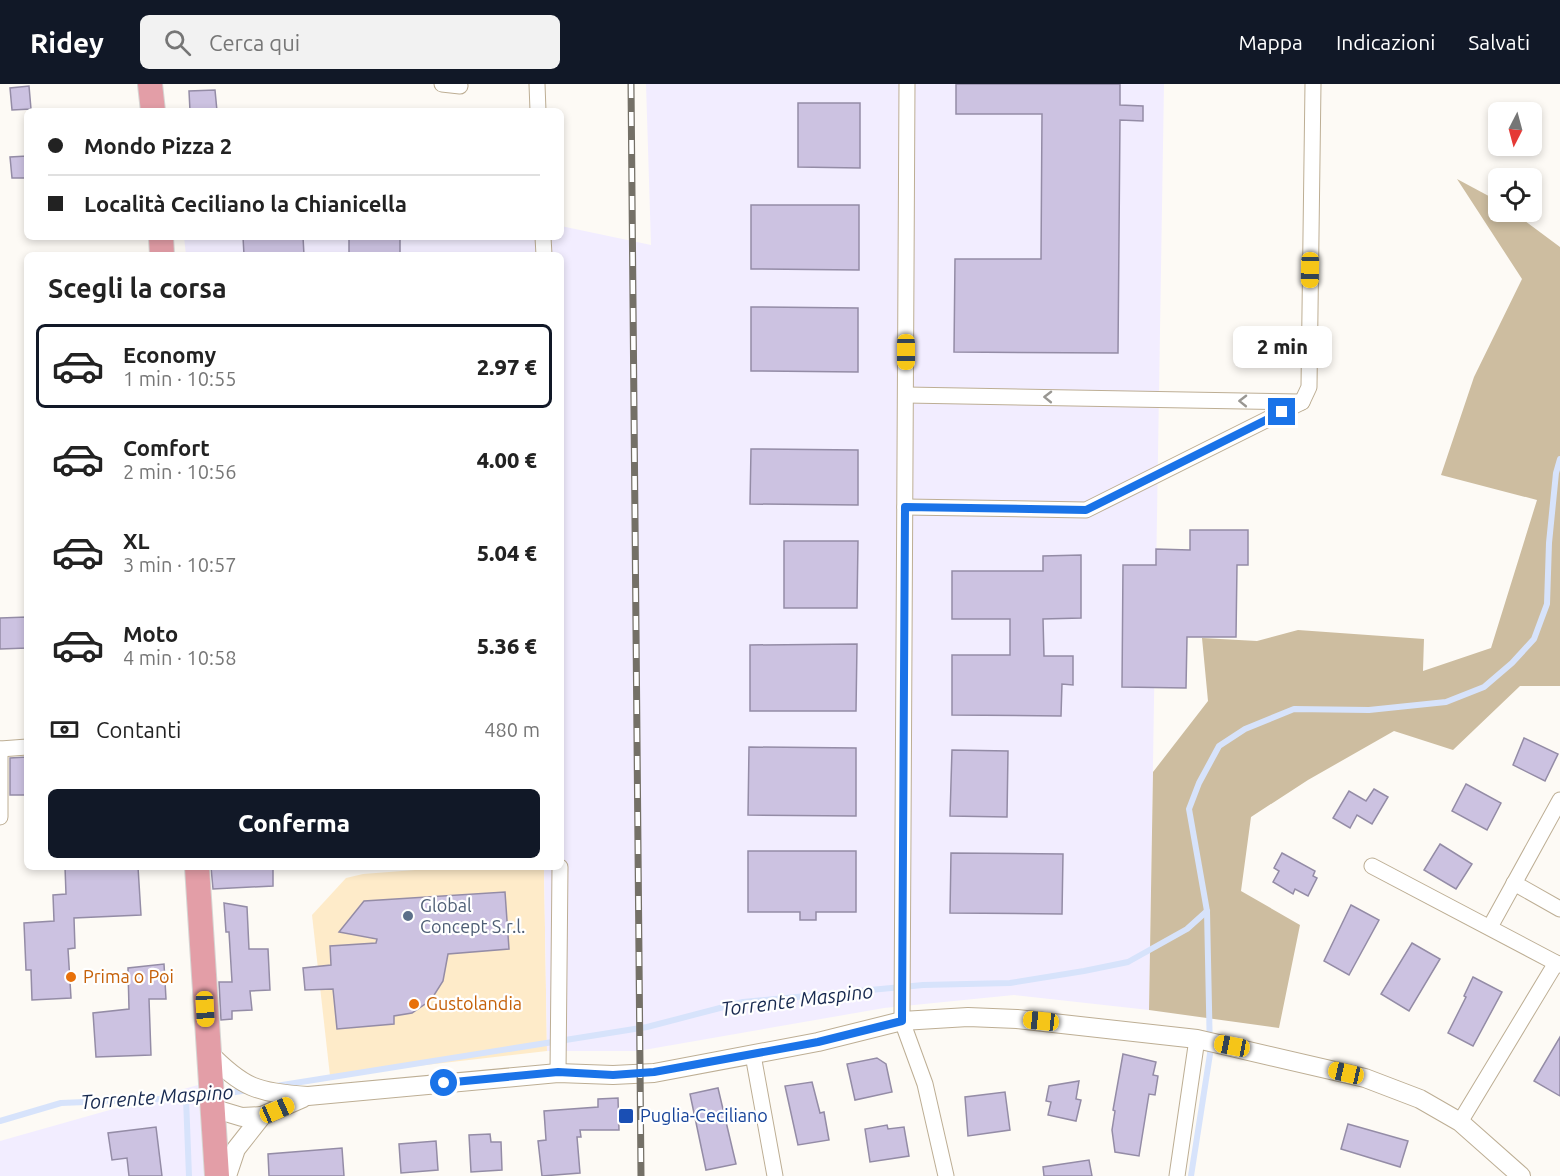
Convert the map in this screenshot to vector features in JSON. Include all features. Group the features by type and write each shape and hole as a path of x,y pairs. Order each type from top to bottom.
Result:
{"main road":[{"path":"150,84 153,108"},
{"path":"196,870 217,1176"}],"street":[{"path":"442,84 460,86"},
{"path":"537,84 538,108"},
{"path":"907,84 902,1021 925,1084 946,1176"},
{"path":"905,507 1086,510 1302,402 1309,387 1313,84"},
{"path":"906,395 1302,402"},
{"path":"0,818 0,749 24,747"},
{"path":"1490,927 1560,800"},
{"path":"1372,866 1558,964 1460,1122"},
{"path":"558,1072 560,870"},
{"path":"1514,884 1560,909"},
{"path":"208,1052 230,1074 250,1087 276,1094 308,1096 558,1072 613,1075 648,1073 753,1054 902,1021 994,1017 1197,1040 1365,1078 1420,1099 1460,1122 1521,1176"},
{"path":"1176,1176 1197,1040"},
{"path":"753,1054 775,1176"},
{"path":"212,1108 234,1116 262,1116 308,1096"},
{"path":"227,1176 236,1149 262,1116"}],"shaded area":[{"path":"646,84 1164,84 1149,1010 1014,995 884,1008 638,1051 547,1051 544,870 564,870 564,252 186,252 184,240 564,240 564,227 651,245"},
{"path":"1457,179 1488,196 1488,222 1526,222 1560,247 1560,686 1520,686 1453,750 1394,731 1308,780 1251,817 1241,891 1300,925 1279,1028 1149,1010 1153,772 1208,701 1202,638 1257,641 1298,630 1424,639 1423,671 1491,648 1537,500 1441,475 1474,377 1522,279"},
{"path":"415,870 544,870 547,1051 330,1076 312,915 346,878 363,874"},
{"path":"198,1085 204,1176 0,1176 0,1141"}],"building":[{"path":"956,84 1120,84 1120,105 1143,106 1143,121 1120,120 1118,353 954,352 955,259 1041,259 1042,114 956,114"},
{"path":"29,86 31,108 12,110 10,88"},
{"path":"215,90 217,108 190,108 189,91"},
{"path":"798,103 860,103 860,168 798,167"},
{"path":"24,156 24,178 12,178 10,157"},
{"path":"751,205 859,205 859,270 751,269"},
{"path":"243,240 303,240 304,252 244,252"},
{"path":"349,240 400,240 400,252 349,252"},
{"path":"751,307 858,308 858,372 751,371"},
{"path":"751,449 858,450 858,505 750,504"},
{"path":"1190,530 1248,530 1248,565 1237,565 1236,637 1187,637 1186,688 1122,687 1123,565 1156,565 1156,549 1190,550"},
{"path":"784,541 858,541 857,608 784,608"},
{"path":"1081,555 1081,618 1043,619 1044,656 1073,656 1073,685 1062,684 1061,716 952,715 952,655 1010,655 1010,619 952,619 952,571 1043,571 1043,556"},
{"path":"24,617 24,648 0,649 0,618"},
{"path":"857,644 856,711 750,711 750,645"},
{"path":"1524,738 1558,754 1545,781 1513,765"},
{"path":"749,747 856,748 856,816 748,815"},
{"path":"952,750 1008,751 1007,817 950,816"},
{"path":"24,757 24,795 10,795 10,758"},
{"path":"1466,784 1501,803 1487,830 1452,811"},
{"path":"1374,789 1388,797 1372,824 1357,815 1350,828 1333,818 1349,791 1366,801"},
{"path":"1440,844 1472,864 1456,889 1424,870"},
{"path":"748,851 856,851 856,912 816,912 816,920 800,920 800,912 748,912"},
{"path":"951,853 1063,854 1062,914 950,913"},
{"path":"1282,853 1315,871 1313,876 1317,878 1308,896 1295,889 1293,894 1273,882 1279,871 1274,868"},
{"path":"65,870 138,870 141,915 74,918 75,948 68,949 71,998 32,1000 31,970 26,970 24,923 54,921 53,895 66,894"},
{"path":"211,870 273,870 273,886 213,889"},
{"path":"505,892 509,949 448,954 443,981 431,1000 412,1013 394,1016 394,1024 337,1029 333,989 305,990 303,968 331,965 330,946 376,943 377,939 339,932 364,901"},
{"path":"224,903 247,907 249,949 268,949 270,990 250,991 252,1010 232,1011 232,1019 221,1020 219,982 232,982 229,932 226,932"},
{"path":"1351,905 1379,920 1349,975 1324,961"},
{"path":"1412,943 1440,959 1409,1011 1381,994"},
{"path":"164,964 166,999 149,999 151,1055 96,1057 93,1013 129,1009 128,968"},
{"path":"1473,977 1502,992 1473,1046 1448,1033"},
{"path":"1560,1037 1560,1096 1534,1081"},
{"path":"1123,1054 1156,1062 1153,1075 1158,1076 1155,1095 1149,1094 1139,1156 1115,1152 1112,1130 1115,1111 1113,1110"},
{"path":"877,1058 886,1064 892,1092 855,1100 847,1064"},
{"path":"1079,1081 1076,1099 1081,1100 1076,1121 1048,1115 1051,1102 1046,1101 1049,1086"},
{"path":"812,1082 820,1113 824,1112 829,1140 798,1145 785,1086"},
{"path":"718,1088 736,1164 706,1170 690,1094"},
{"path":"1005,1092 1010,1130 968,1136 965,1097"},
{"path":"618,1098 619,1130 580,1130 581,1137 577,1137 580,1173 542,1176 538,1141 546,1140 544,1111 598,1107 598,1099"},
{"path":"1348,1124 1408,1141 1400,1167 1341,1149"},
{"path":"887,1125 888,1129 904,1127 909,1156 870,1162 865,1129"},
{"path":"156,1127 162,1176 129,1176 127,1158 112,1160 108,1133"},
{"path":"490,1134 491,1142 501,1142 502,1170 471,1172 469,1135"},
{"path":"436,1141 438,1170 401,1173 399,1144"},
{"path":"342,1148 344,1176 269,1176 268,1154"},
{"path":"1089,1160 1092,1176 1044,1176 1043,1167"}],"waterway":[{"name":"Torrente Maspino","path":"1191,1176 1210,1054 1207,911 1189,809 1199,783 1219,746 1245,729 1294,709 1369,710 1446,702 1484,687 1512,663 1534,639 1547,604 1549,543 1556,473 1560,459"},
{"name":"Torrente Maspino","path":"276,1086 647,1027 743,1002 923,985 1010,983 1084,971 1128,962 1187,929 1207,911"},
{"name":"Torrente Maspino","path":"217,1095 248,1090"},
{"name":"Torrente Maspino","path":"0,1121 61,1103 207,1097"},
{"path":"186,1098 189,1176"}],"railway":[{"path":"631,84 641,1176"}],"place":[{"name":"Global Concept S.r.l.","path":"408,916"},
{"name":"Prima o Poi","path":"71,977"},
{"name":"Gustolandia","path":"414,1004"},
{"name":"Puglia-Ceciliano","path":"626,1116"}],"route":[{"path":"444,1083 558,1072 613,1075 654,1072 818,1042 902,1021 905,507 1086,510 1282,412"}]}
